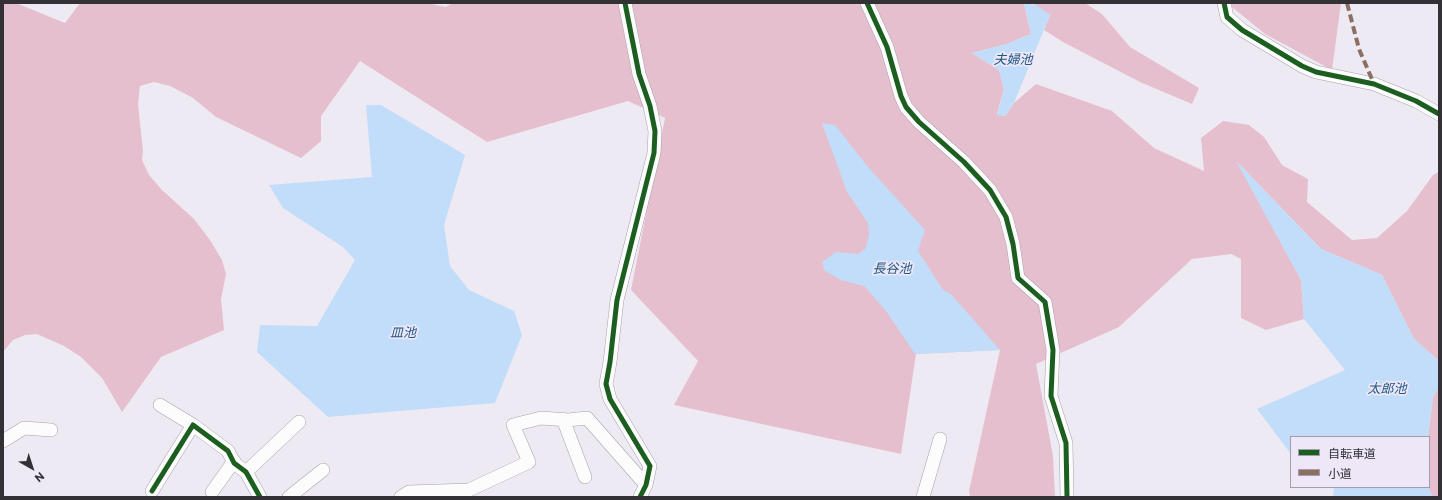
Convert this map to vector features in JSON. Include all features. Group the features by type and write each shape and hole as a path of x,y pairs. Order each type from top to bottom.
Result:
{"street":[{"path":"625,3 639,74 651,112 655,131 654,153 617,300 606,384 610,399 650,466 646,485 640,497"},
{"path":"866,3 887,47 901,96 906,107 919,122 964,162 990,190 1006,217 1013,244 1018,278 1045,302 1053,350 1051,396 1066,443 1067,497"},
{"path":"1224,3 1227,17 1242,30 1302,66 1316,72 1374,84 1416,101 1439,114"},
{"path":"1416,101 1439,122"},
{"path":"160,405 193,425 228,451 234,461 246,472 260,497"},
{"path":"401,497 410,492 469,490 529,462 513,425 541,418 587,418 646,485"},
{"path":"563,419 585,477"},
{"path":"246,472 299,422"},
{"path":"152,491 193,425"},
{"path":"3,441 24,428 51,430"},
{"path":"923,497 940,439"},
{"path":"212,492 234,461"},
{"path":"290,497 323,470"}],"shaded area":[{"path":"3,3 16,3 65,23 80,3 427,3 446,7 452,3 1024,3 1031,34 1007,44 972,53 999,70 1004,89 997,114 1005,116 1014,103 1036,84 1112,111 1154,148 1204,171 1201,138 1223,121 1249,125 1264,137 1282,165 1308,179 1307,202 1352,240 1377,238 1407,211 1433,175 1439,172 1439,361 1414,339 1382,275 1321,249 1238,163 1301,280 1304,319 1266,330 1241,318 1241,259 1231,254 1192,259 1119,327 1036,364 1053,456 1055,497 970,497 969,491 1000,350 916,354 901,454 674,405 698,361 631,290 665,118 628,101 487,142 360,61 321,116 321,141 301,158 216,117 193,98 170,86 154,82 140,86 138,104 143,151 142,160 149,175 162,190 194,219 210,240 222,260 226,274 221,299 224,330 161,357 122,412 102,378 81,357 64,346 37,334 25,335 13,340 3,352"},
{"path":"1032,3 1085,3 1102,14 1130,47 1199,88 1192,104 1140,82 1063,42 1044,30 1050,15"},
{"path":"1231,3 1341,3 1332,70 1265,34 1232,7"},
{"path":"1439,387 1439,497 1433,497 1428,488 1430,488 1430,436 1428,436 1433,397"}],"water":[{"name":"夫婦池","path":"1024,3 1036,5 1050,15 1014,103 1005,116 997,115 1004,90 999,70 972,53 1007,44 1031,34"},
{"name":"皿池","path":"366,105 381,105 465,155 444,225 450,266 469,290 514,311 522,335 495,403 328,417 257,352 260,325 317,326 355,260 343,247 283,208 269,185 372,177"},
{"name":"長谷池","path":"822,123 835,125 868,167 925,230 918,251 943,290 951,294 1000,350 915,354 886,311 864,286 841,280 825,271 822,262 836,252 858,254 865,249 869,236 868,223 847,192"},
{"name":"太郎池","path":"1236,161 1321,249 1382,275 1414,339 1439,361 1439,387 1433,397 1428,436 1290,436 1290,453 1257,409 1345,370 1304,319 1301,280"},
{"path":"1334,488 1428,488 1433,497 1333,497"}],"marked path":[{"path":"1347,3 1359,49 1374,84"}],"cycle path":[{"path":"625,3 639,74 650,106 655,131 654,153 617,300 606,384 610,399 650,466 646,485 640,497"},
{"path":"867,3 887,47 901,96 906,107 919,122 964,162 990,190 1006,217 1013,244 1018,278 1045,302 1053,350 1051,396 1066,443 1067,497"},
{"path":"1224,3 1227,17 1242,30 1302,66 1316,72 1374,84 1416,101 1439,114"},
{"path":"152,491 193,425 228,451 234,463 246,472 260,497"}]}
